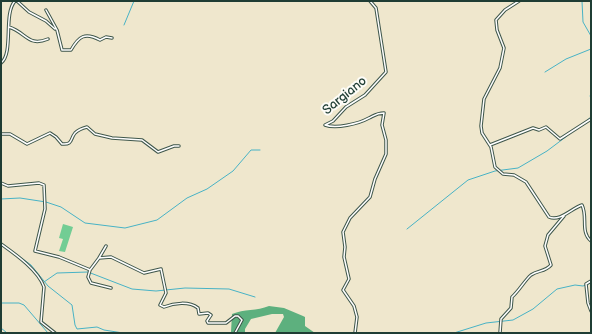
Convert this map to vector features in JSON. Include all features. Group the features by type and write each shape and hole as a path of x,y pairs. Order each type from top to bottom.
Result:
{"street":[{"path":"1,63 4,60 7,48 12,8 16,1 29,12 46,21 57,30"},
{"name":"Sargiano","path":"355,333 357,317 354,306 343,290 349,279 344,257 345,247 343,232 350,218 370,197 375,179 386,154 386,140 382,125 385,116 384,113 377,113 357,123 331,126 325,125 333,121 346,106 365,94 386,72 376,8 370,1"},
{"path":"519,1 505,10 496,20 497,30 504,48 500,68 484,99 482,133 490,144 496,168 503,174 514,175 522,178 529,186 535,198 551,218 564,216"},
{"path":"46,10 57,30 60,47 65,51 71,50 79,39 84,36 93,35 100,40 106,37 112,38"},
{"path":"9,27 38,43 48,39"},
{"path":"490,144 533,128 539,130 546,127 560,139 591,119"},
{"path":"1,134 10,134 27,144 50,133 56,136 62,144 67,144 70,143 77,131 87,127 95,134 120,139 142,140 158,152 174,146 179,146"},
{"path":"1,183 8,186 44,185 45,209 35,251 59,257 90,270"},
{"path":"500,333 501,319 511,308 512,297 529,277 536,272 548,269 551,265 545,246 548,235 564,216 582,205 584,211 585,232 591,241"},
{"path":"1,244 28,265 42,282 44,286 41,322 55,333"},
{"path":"106,246 90,270 88,276 91,283 111,288"},
{"path":"99,258 111,257 144,272 161,269 166,293 160,305 164,307 173,303 195,306 198,308 199,314 208,313 211,315 207,321 208,323 226,323 235,316 238,316 242,320 242,324 235,333"},
{"path":"591,281 586,285 588,303 591,312"}],"green space":[{"path":"63,224 73,227 65,252 59,251 63,239 59,238"},
{"path":"269,306 284,308 305,317 305,326 315,333 275,333 284,317 283,314 272,314 251,319 245,329 245,333 231,332 232,314"}],"waterway":[{"path":"124,25 134,1"},
{"path":"582,1 583,22 591,36"},
{"path":"545,72 566,59 591,49"},
{"path":"584,123 591,117"},
{"path":"407,229 468,180 495,171 518,168 547,151 567,136"},
{"path":"1,199 20,198 46,202 61,207 85,223 125,228 157,220 187,198 207,189 233,171 251,150 260,150"},
{"path":"4,245 31,265 48,286 72,305 77,329 97,327 104,330 123,333"},
{"path":"44,282 57,273 88,272 132,289 156,291 185,288 229,289 255,297"},
{"path":"454,333 486,323 513,320 533,309 557,289 575,285 583,286 591,283"},
{"path":"1,303 19,303 24,305 48,333"},
{"path":"1,328 7,333"}]}
